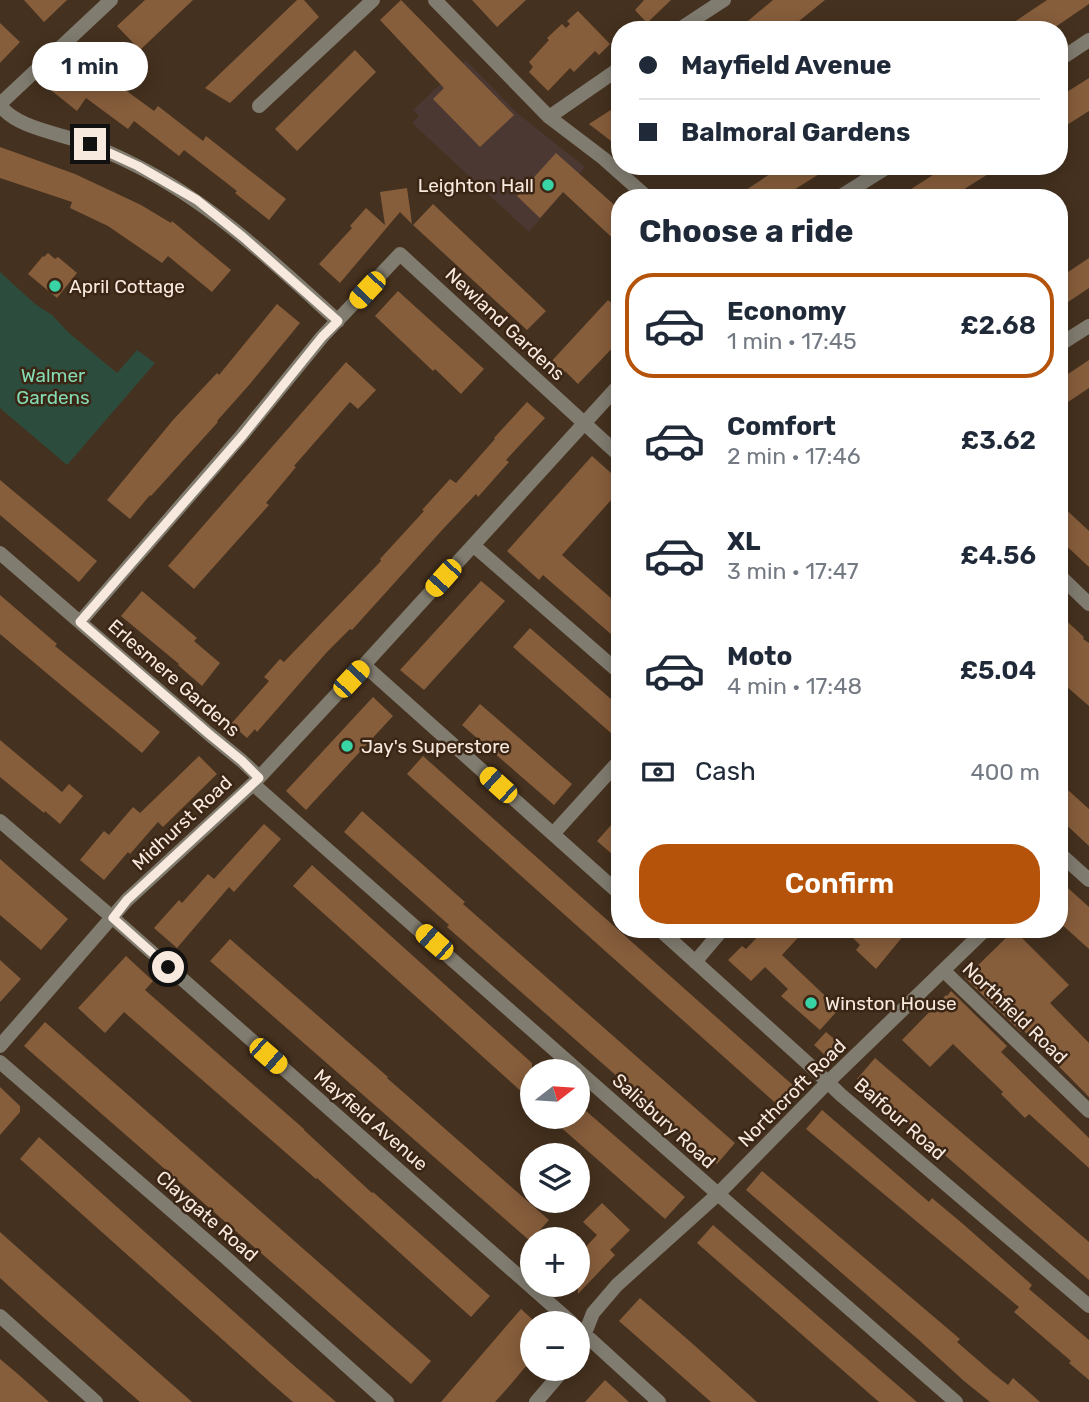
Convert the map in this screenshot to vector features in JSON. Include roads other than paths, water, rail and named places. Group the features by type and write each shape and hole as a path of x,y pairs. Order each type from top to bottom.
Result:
{"street":[{"path":"80,622 338,321 197,200 138,166 90,144 18,121 5,112 0,104 111,0"},
{"path":"259,106 373,0"},
{"path":"435,0 549,117 611,165"},
{"path":"688,21 705,5 724,0"},
{"path":"1068,54 1089,40"},
{"path":"549,117 611,74"},
{"path":"622,175 638,189"},
{"path":"852,189 875,175"},
{"name":"Newland Gardens","path":"338,321 400,254 611,448"},
{"path":"1068,339 1089,326"},
{"name":"Midhurst Road","path":"0,1046 127,900 256,781 611,393"},
{"path":"473,545 611,665"},
{"name":"Erlesmere Gardens","path":"0,553 242,761 256,781"},
{"path":"1068,584 1089,604"},
{"path":"364,665 611,886"},
{"path":"553,834 611,770"},
{"name":"Salisbury Road","path":"256,781 718,1194 956,1402"},
{"name":"Mayfield Avenue","path":"0,821 558,1311"},
{"path":"1068,860 1089,878"},
{"name":"Balfour Road","path":"669,938 828,1082 1089,1306"},
{"path":"695,962 715,938"},
{"name":"Northcroft Road","path":"590,1318 617,1285 718,1194 828,1082 977,938"},
{"name":"Northfield Road","path":"944,971 1089,1111"},
{"name":"Claygate Road","path":"0,1062 387,1402"},
{"path":"0,1317 96,1402"},
{"path":"590,1339 659,1402"},
{"path":"536,1402 554,1381"}],"place":[{"name":"Leighton Hall","path":"548,185"},
{"name":"April Cottage","path":"55,286"},
{"name":"Jay's Superstore","path":"347,746"},
{"name":"Winston House","path":"811,1003"}],"park label":[{"name":"Walmer Gardens","path":"53,386"}]}
